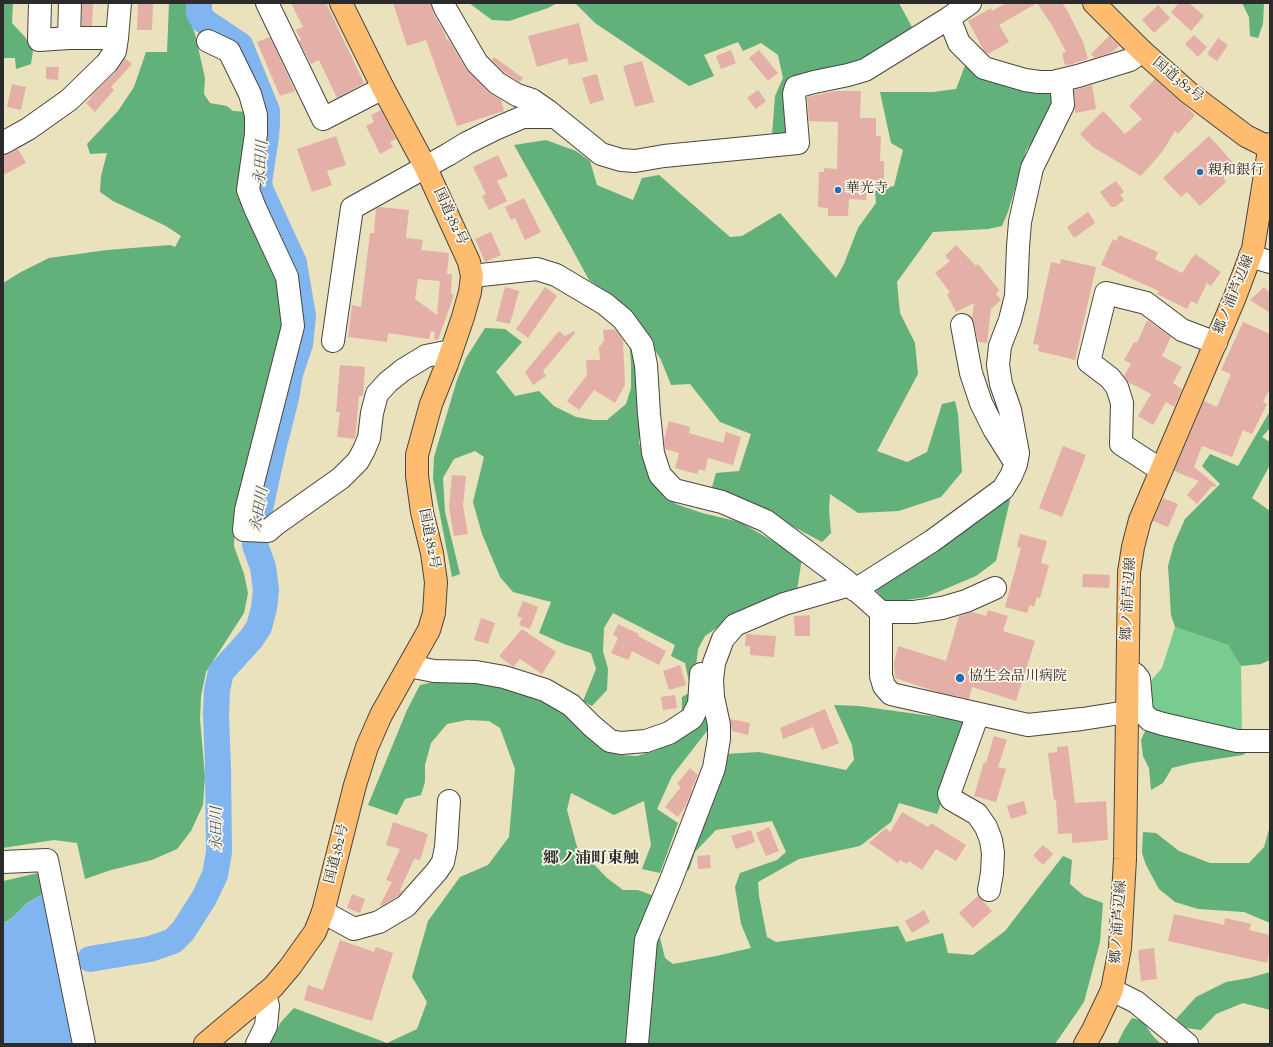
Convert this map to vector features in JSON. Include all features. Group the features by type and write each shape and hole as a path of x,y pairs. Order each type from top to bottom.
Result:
{"main road":[{"name":"国道382号","path":"205,1044 265,994 281,977 315,932 323,912 355,785 367,747 381,715 429,630 434,613 436,582 432,553 422,512 417,476 417,455 431,404 463,317 470,292 472,276 469,262 425,166 383,88 341,3"},
{"name":"国道382号","path":"1094,3 1142,51 1189,93 1246,136 1270,146"},
{"name":"郷ノ浦芦辺線","path":"1085,1044 1112,990 1121,940 1125,859 1129,572 1133,547 1140,520 1235,297 1260,259 1254,249 1270,146"}],"street":[{"path":"40,3 40,40 69,38 117,38"},
{"path":"69,38 70,3"},
{"path":"3,143 28,129 74,95 107,63 115,51 120,3"},
{"path":"267,3 324,119 383,88"},
{"path":"443,3 477,63 497,83 517,95 532,100 601,154 621,160 635,161 694,153 798,143 794,94 796,87 864,70 970,3"},
{"path":"948,18 959,43 984,68 1025,80 1052,82 1094,72 1130,60 1142,51"},
{"path":"208,41 229,52 250,94 256,115 256,134 248,190 287,277 293,326 246,510 244,530 268,531 341,478 358,461 364,450 377,394 388,382 403,370 426,356 451,351"},
{"path":"636,1044 646,940 714,768 719,739 719,726 713,697 712,680 714,663 723,639 735,625 784,604 852,588 932,541 1003,489 1011,476 1016,464 1018,453 1010,410 1001,384 998,365 1000,346 1010,320 1016,296 1020,222 1032,168 1063,105 1061,80"},
{"path":"333,341 352,208 449,154 466,142 523,116 555,117"},
{"path":"472,276 537,269 556,275 605,304 623,319 642,345 646,365 653,453 660,475 674,490 722,502 766,521 881,612 914,612 942,608 966,601 995,588"},
{"path":"1161,470 1121,444 1122,403 1117,387 1110,378 1089,362 1106,293 1146,303 1182,330 1216,343"},
{"path":"962,325 971,373 981,403 994,430 1016,464"},
{"path":"881,612 881,676 884,686 891,694 942,704 1028,725 1127,712"},
{"path":"409,666 434,671 476,672 504,677 545,690 571,705 592,726 610,740 621,743 646,741 669,732 692,718 698,704 702,663 708,644 711,638 728,633"},
{"path":"1128,672 1134,674 1139,679 1142,712 1150,720 1237,740 1270,740"},
{"path":"978,714 949,794 951,799 977,814 986,827 991,840 993,853 989,890"},
{"path":"323,912 354,929 379,922 406,906 437,871 443,862 446,847 449,800"},
{"path":"3,862 47,860 84,1044"},
{"path":"1112,990 1136,1002 1187,1044"},
{"path":"257,1044 266,1026 268,1006 265,994"}],"green space":[{"path":"3,3 13,3 12,23 25,37 33,51 31,64 16,69 15,58 3,58"},
{"path":"169,3 186,3 205,78 204,94 210,103 227,106 233,111 248,112 243,174 278,274 285,330 235,519 234,546 244,574 248,593 244,613 206,672 201,696 200,719 205,777 203,805 191,831 177,849 152,860 111,870 85,879 77,843 54,840 3,848 3,283 49,258 107,250 170,245 175,247 181,236 166,226 113,201 100,192 101,176 107,153 90,154 87,144 118,111 134,87 146,52 167,52"},
{"path":"469,3 557,3 548,8 509,21 492,20"},
{"path":"575,3 899,3 912,27 859,64 803,79 790,134 772,135 775,96 783,78 778,55 761,43 743,51 738,42 704,55 714,76 689,86 595,23"},
{"path":"1242,3 1264,3 1263,24 1258,38 1250,36 1249,17"},
{"path":"966,63 1048,88 1055,98 1044,122 1026,151 1008,212 1002,226 988,229 933,232 897,282 900,313 915,343 918,374 877,451 907,462 927,452 942,404 955,401 958,414 962,472 941,497 899,511 858,513 830,494 829,510 831,533 822,542 766,512 712,487 716,473 739,471 751,434 720,422 690,384 671,385 661,360 632,313 611,295 589,280 514,145 546,140 576,151 590,161 597,185 633,200 642,178 659,175 730,237 742,236 780,213 836,278 844,264 858,228 876,203 875,191 894,186 903,150 891,143 880,92 933,92 956,89"},
{"path":"485,328 505,329 522,342 496,372 515,396 539,391 554,406 576,417 593,420 607,420 626,404 631,388 629,341 636,345 643,398 639,443 654,484 676,504 702,513 740,522 802,558 797,590 731,618 705,636 698,649 695,673 710,727 672,776 657,809 678,823 660,873 642,869 651,845 644,801 614,815 571,793 567,810 577,847 607,878 623,890 638,890 654,896 659,934 665,958 673,964 751,948 741,924 735,887 740,873 777,860 786,852 772,821 716,830 695,852 689,870 679,872 725,754 759,752 846,770 854,760 852,745 834,705 859,706 967,721 962,748 937,814 899,803 891,822 860,846 799,859 758,882 759,896 767,937 776,942 898,926 906,942 943,933 948,953 973,955 1005,931 1063,856 1072,860 1070,884 1084,896 1103,903 1100,942 1084,1002 1055,1044 269,1044 281,1022 294,1008 387,1043 417,1029 427,1002 412,977 428,921 460,877 488,865 509,837 515,769 500,728 489,721 467,720 447,724 431,743 425,765 425,782 421,795 405,799 397,815 368,805 407,710 420,685 438,681 497,684 523,691 569,714 608,752 621,755 637,756 657,750 681,734 682,697 691,692 685,663 671,656 675,645 613,613 604,628 603,651 608,669 607,690 592,706 583,701 596,669 591,653 564,644 539,633 551,602 513,592 500,577 482,534 473,502 484,457 475,451 454,459 443,478 445,512 460,574 452,577 433,479 434,457 457,380 466,358"},
{"path":"1270,411 1270,428 1262,437 1270,442 1270,465 1252,498 1270,511 1270,660 1261,664 1241,666 1228,645 1175,627 1171,615 1168,566 1174,544 1185,519 1220,484 1202,466 1210,454 1238,466"},
{"path":"1004,494 1010,500 996,561 976,576 926,597 887,603 873,587"},
{"path":"1175,627 1228,645 1241,666 1242,734 1162,717 1148,707 1149,683 1162,668"},
{"path":"1146,729 1251,749 1243,755 1192,763 1172,768 1163,783 1151,790 1149,768 1143,756 1141,740"},
{"path":"1270,826 1270,923 1244,912 1198,909 1175,902 1159,889 1146,865 1142,853 1143,832 1156,833 1179,851 1210,863 1249,863 1264,847"},
{"path":"43,872 47,892 27,903 14,916 3,923 3,881"},
{"path":"1270,972 1270,1010 1243,1003 1216,1014 1201,1030 1186,1028 1176,1019 1196,997 1226,982"},
{"path":"1132,1018 1143,1021 1152,1035 1161,1044 1117,1044"}],"water":[{"path":"47,892 77,1044 3,1044 3,923 7,922 26,904"}],"building":[{"path":"82,3 93,3 92,26 82,26"},
{"path":"138,3 153,3 152,30 137,30"},
{"path":"291,3 326,3 364,83 337,98 319,60 311,64 299,41 301,40 296,30 303,27"},
{"path":"393,3 431,3 433,13 444,32 447,41 449,40 466,69 488,92 501,100 504,111 457,126 426,40 407,46"},
{"path":"1006,3 1037,3 999,25 1009,42 988,54 984,51 968,21 991,8 992,11"},
{"path":"1037,3 1062,3 1083,42 1088,59 1074,63 1075,64 1065,65 1062,53 1066,52 1052,25"},
{"path":"1179,3 1189,3 1204,16 1191,31 1171,12"},
{"path":"1158,5 1170,18 1154,33 1142,20"},
{"path":"579,23 588,61 569,65 567,58 537,67 528,36"},
{"path":"1194,35 1207,47 1198,57 1185,44"},
{"path":"1109,36 1119,46 1112,52 1095,58 1091,54"},
{"path":"270,37 295,91 280,96 257,42"},
{"path":"1218,38 1228,45 1217,61 1207,54"},
{"path":"731,50 736,63 721,69 716,56"},
{"path":"759,50 778,73 768,81 749,58"},
{"path":"494,57 523,78 520,82 505,73 492,60"},
{"path":"125,58 132,64 111,87 114,90 95,112 86,103 91,98 90,97 116,72"},
{"path":"642,61 654,102 635,107 623,66"},
{"path":"46,67 59,67 58,80 46,79"},
{"path":"597,74 604,100 590,104 582,78"},
{"path":"1155,79 1195,115 1178,134 1175,131 1162,152 1141,176 1093,147 1080,134 1103,111 1125,134 1142,119 1129,106"},
{"path":"12,84 26,87 21,110 7,107"},
{"path":"1092,85 1096,109 1075,113 1074,90"},
{"path":"758,90 766,101 756,109 747,98"},
{"path":"835,91 861,91 860,118 876,118 876,136 881,136 880,161 884,161 884,181 878,180 877,184 867,184 866,200 849,199 848,216 828,216 828,208 818,207 819,172 824,172 824,168 837,169 838,122 809,121 807,97"},
{"path":"381,110 396,139 390,142 393,147 380,154 366,126 374,122 371,115"},
{"path":"336,136 346,165 327,171 332,185 312,192 297,149"},
{"name":"親和銀行","path":"1209,136 1236,166 1223,178 1226,182 1200,206 1187,192 1181,197 1163,178"},
{"path":"18,149 26,163 3,175 3,156"},
{"path":"498,155 508,176 497,181 507,201 489,210 482,196 486,194 473,167"},
{"path":"1116,181 1124,192 1120,195 1124,200 1115,207 1111,207 1100,192"},
{"path":"524,198 541,232 525,240 515,218 511,220 505,207"},
{"path":"379,207 409,210 406,238 423,240 421,250 449,253 447,274 452,274 451,294 454,295 438,340 434,339 435,332 431,331 429,339 388,333 387,342 348,337 352,305 361,307 370,233 374,233 376,209","holes":["418,279 440,281 437,315 415,299"]},
{"path":"1088,212 1095,223 1074,238 1067,227"},
{"path":"491,232 501,255 485,262 475,239"},
{"path":"1119,235 1158,252 1155,259 1182,273 1195,254 1221,272 1211,286 1207,283 1197,304 1191,301 1187,309 1157,294 1159,291 1101,265 1113,239 1116,241"},
{"path":"956,245 976,266 978,264 999,290 996,294 1001,300 991,309 987,343 978,342 972,318 974,303 956,312 947,294 950,292 935,273 950,261 945,256"},
{"path":"1061,259 1096,267 1075,360 1038,351 1039,345 1033,344 1051,262 1060,264"},
{"path":"505,287 519,291 510,324 496,321"},
{"path":"545,287 557,296 528,338 516,329"},
{"path":"1264,287 1270,293 1270,313 1250,300"},
{"path":"1147,320 1171,337 1162,356 1182,367 1173,383 1182,389 1174,407 1166,402 1153,425 1138,416 1151,394 1128,382 1124,376 1131,364 1124,360 1134,342 1137,343"},
{"path":"1243,322 1270,334 1270,389 1263,402 1267,404 1252,434 1243,430 1232,457 1202,446 1194,467 1216,485 1215,487 1212,486 1197,504 1187,495 1199,481 1174,471 1204,401 1217,407 1231,374 1221,370"},
{"path":"615,329 623,340 625,385 615,403 594,390 579,410 567,401 587,375 586,360 600,360 599,347 604,341 603,330"},
{"path":"559,331 565,336 574,331 575,333 543,371 546,376 533,385 525,372"},
{"path":"340,365 365,367 363,396 359,396 355,439 337,437 340,412 336,412"},
{"path":"669,421 690,427 689,433 723,443 726,432 741,437 733,465 708,458 705,471 699,469 697,474 675,468 679,453 665,449 664,440"},
{"path":"1063,446 1086,455 1062,517 1039,508"},
{"path":"452,475 466,476 463,506 468,534 454,536 449,507"},
{"path":"1163,498 1178,504 1168,527 1153,521"},
{"path":"1020,534 1047,541 1041,563 1049,565 1040,598 1037,597 1034,607 1030,605 1027,613 1005,607 1021,548 1017,547"},
{"path":"1083,574 1110,575 1109,588 1082,587"},
{"path":"523,601 538,607 530,629 519,625 522,618 517,616"},
{"path":"988,610 1008,616 1003,631 1035,641 1016,701 972,687 969,699 937,692 895,678 894,663 898,646 946,661 959,616 972,612 986,616"},
{"path":"810,615 810,636 795,636 794,616"},
{"path":"481,618 495,623 488,644 474,640"},
{"path":"618,624 639,634 638,636 666,651 659,665 632,651 628,660 611,653 618,638 613,635"},
{"path":"522,629 556,652 542,674 520,659 513,667 499,656"},
{"path":"746,634 776,636 774,657 750,655 750,646 745,646"},
{"path":"680,665 686,685 669,690 663,671"},
{"path":"675,695 677,708 663,710 661,697"},
{"path":"825,709 839,743 822,750 813,727 783,739 780,728"},
{"path":"730,719 750,723 748,735 732,731"},
{"path":"994,736 1007,740 998,767 1006,769 996,802 974,796 984,762 986,763"},
{"path":"1068,746 1075,803 1106,801 1108,840 1072,843 1072,833 1058,834 1056,800 1054,800 1048,753 1057,752 1057,747"},
{"path":"690,768 698,775 686,805 678,817 665,807 681,787 677,784"},
{"path":"1024,801 1027,814 1011,819 1007,806"},
{"path":"902,812 928,827 931,823 966,845 956,861 936,849 922,870 909,861 907,864 900,860 898,863 869,843 886,828 890,832"},
{"path":"393,822 428,834 420,860 414,859 400,890 402,892 382,906 380,905 392,882 386,880 400,849 386,845"},
{"path":"769,827 779,851 766,856 756,833"},
{"path":"751,830 755,842 736,849 731,836"},
{"path":"1043,845 1053,854 1043,865 1033,855"},
{"path":"710,855 711,868 698,869 697,856"},
{"path":"352,894 365,899 360,913 347,908"},
{"path":"978,896 992,911 973,928 959,913"},
{"path":"924,910 930,922 912,933 905,921"},
{"path":"1174,914 1224,925 1225,918 1251,924 1249,930 1270,935 1270,949 1267,963 1168,941"},
{"path":"340,940 374,952 376,947 393,953 372,1021 304,1000 308,985 323,990"},
{"path":"1154,948 1157,979 1141,981 1138,950"}],"waterway":[{"name":"永田川","path":"90,959 150,949 173,941 183,931 204,898 215,875 219,852 216,715 217,690 221,672 251,639 259,627 264,608 266,590 263,567 255,545 258,518 286,398 290,374 300,344 303,316 294,263 261,191 259,182 266,137 267,111 240,45 204,21 199,13 199,3"}],"place":[{"name":"親和銀行","path":"1200,172"},
{"name":"華光寺","path":"838,190"},
{"name":"協生会品川病院","path":"960,678"}],"district":[{"name":"郷ノ浦町東触","path":"591,860"}]}
